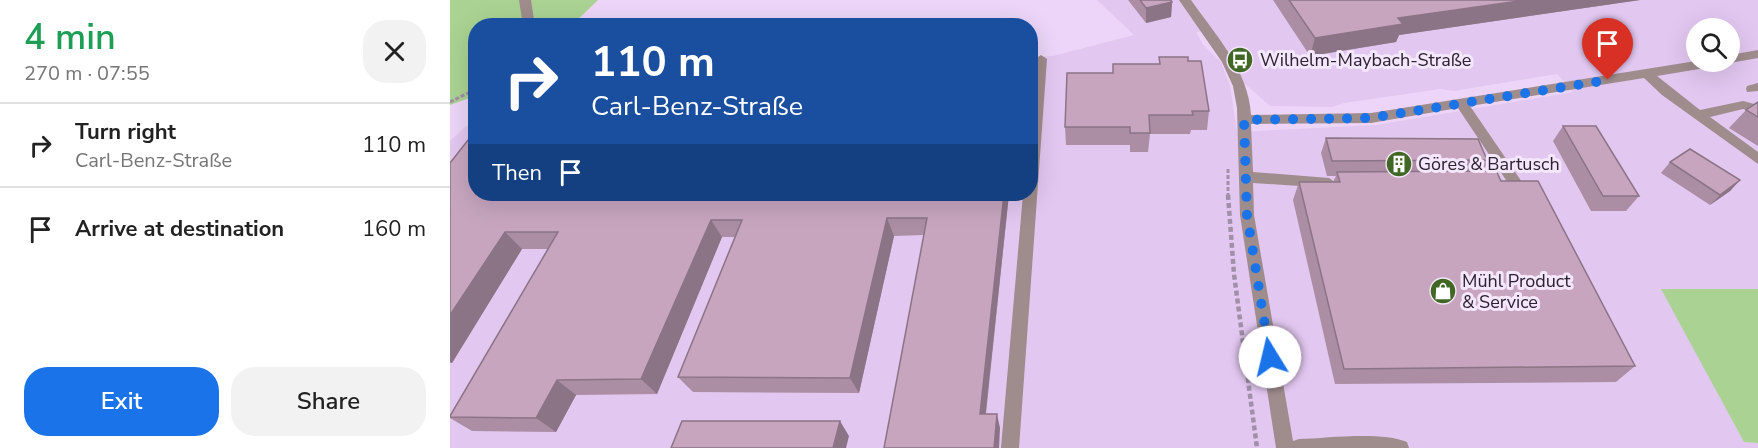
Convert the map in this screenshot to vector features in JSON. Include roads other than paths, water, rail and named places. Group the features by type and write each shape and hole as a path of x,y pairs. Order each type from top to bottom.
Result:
{"street":[{"path":"525,0 529,18"},
{"path":"1185,0 1228,62 1239,86 1244,120 1247,215 1285,448"},
{"path":"1740,57 1758,54"},
{"path":"1038,96 1041,58"},
{"path":"1244,120 1371,118 1686,67"},
{"path":"1647,74 1758,159"},
{"path":"1462,104 1517,185"},
{"path":"1698,115 1743,105 1758,110"},
{"path":"1245,177 1339,183"},
{"path":"1010,448 1030,201"},
{"path":"1299,448 1362,446 1400,448"}],"place":[{"name":"Wilhelm-Maybach-Straße","path":"1240,60"},
{"name":"Göres & Bartusch","path":"1399,164"},
{"name":"Mühl Product & Service","path":"1443,291"}]}
